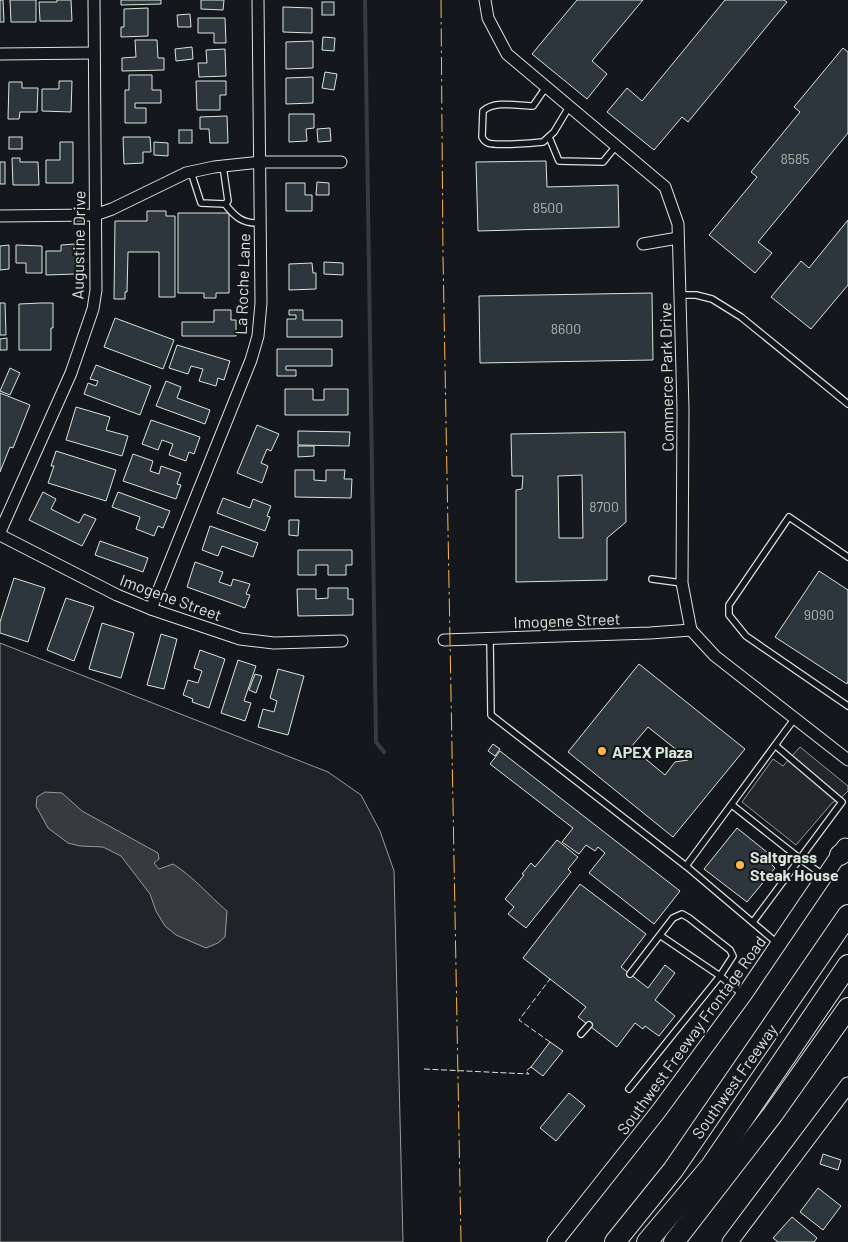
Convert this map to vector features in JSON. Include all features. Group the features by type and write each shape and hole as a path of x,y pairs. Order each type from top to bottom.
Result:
{"highway":[{"name":"Southwest Freeway","path":"615,1242 673,1170 848,915"},
{"path":"647,1242 711,1166 848,965"},
{"path":"674,1242 747,1150 848,1008"}],"main road":[{"name":"Southwest Freeway Frontage Road","path":"555,1242 658,1112 744,995 845,849"},
{"path":"730,1242 848,1085"}],"street":[{"name":"Augustine Drive","path":"0,534 71,373 93,309 96,290 94,0"},
{"name":"La Roche Lane","path":"151,609 252,360 258,336 261,303 258,0"},
{"name":"Commerce Park Drive","path":"485,0 488,18 508,54 665,187 678,224 683,409 682,584 691,630"},
{"path":"0,54 94,53"},
{"path":"0,216 95,215 112,209 190,172 223,166 260,162 341,162"},
{"path":"643,244 678,238"},
{"name":"Imogene Street","path":"0,534 117,595 151,609 240,639 274,643 342,641"},
{"path":"691,630 715,656 848,760"},
{"name":"Imogene Street","path":"444,640 691,630"}],"lane":[{"path":"546,86 533,106 494,105 487,107 483,111 482,137 487,143 543,142 554,132 569,107"},
{"path":"549,137 558,161 604,162 616,146"},
{"path":"223,166 228,201 225,204"},
{"path":"190,172 201,203 225,204 236,218 253,224 260,223"},
{"path":"680,295 696,295 712,299 742,317 848,404"},
{"path":"848,557 789,517 728,605 729,615 746,636 848,706"},
{"path":"652,579 682,584"},
{"path":"490,639 491,716 686,866 779,944"},
{"path":"686,866 796,718"},
{"path":"753,922 798,858 842,802 776,746"},
{"path":"732,805 798,858 826,877"},
{"path":"629,1090 726,969 733,956 730,950 682,914 674,918 630,974"},
{"path":"661,936 720,976 744,995"},
{"path":"581,1034 589,1025"}],"shaded area":[{"path":"0,643 328,772 361,795 380,831 394,871 403,1242 0,1242"},
{"path":"800,747 848,786 848,791 832,803 796,845 742,802 773,759 783,766"},
{"path":"45,792 62,793 82,811 158,853 159,859 154,863 159,869 173,864 188,875 227,911 225,937 218,943 206,948 176,935 165,926 156,911 150,894 121,856 103,847 80,846 68,843 48,828 36,806 37,797"}],"building":[{"path":"0,0 3,0 4,22 0,22"},
{"path":"10,0 36,0 36,22 11,22"},
{"path":"57,0 71,0 72,21 40,21 39,2 57,2"},
{"path":"121,0 161,0 161,4 121,5"},
{"path":"201,0 224,0 223,10 201,9"},
{"path":"577,0 643,0 592,61 607,74 587,99 532,54"},
{"path":"725,0 784,0 787,2 688,122 682,117 654,150 607,112 627,88 642,101"},
{"path":"322,2 334,2 334,15 322,15"},
{"path":"283,7 312,8 312,33 283,32"},
{"path":"148,8 148,36 121,37 121,27 124,27 124,9"},
{"path":"190,14 191,27 178,27 177,15"},
{"path":"198,18 225,18 226,43 214,43 214,33 198,33"},
{"path":"323,37 335,38 334,51 322,50"},
{"path":"135,40 157,40 158,58 164,58 164,70 122,71 122,58 136,57"},
{"path":"313,41 313,68 286,69 286,42"},
{"path":"192,47 193,59 176,61 175,49"},
{"path":"843,48 848,52 848,133 758,242 772,253 755,273 709,235 757,177 751,172 800,112 794,107"},
{"path":"225,49 226,76 199,77 198,63 207,63 206,50"},
{"path":"325,72 337,74 334,90 322,88"},
{"path":"129,75 152,75 152,90 161,90 161,103 135,103 135,108 146,108 146,123 125,123 125,90 129,90"},
{"path":"313,77 313,103 286,104 286,78"},
{"path":"59,81 72,81 71,112 42,111 42,89 59,89"},
{"path":"196,81 226,81 226,95 220,95 220,110 197,110"},
{"path":"9,82 22,82 22,88 38,88 37,112 20,112 19,119 8,119"},
{"path":"289,114 314,114 314,128 306,129 307,141 289,142"},
{"path":"227,116 228,143 210,143 209,129 200,129 200,117"},
{"path":"330,128 331,141 318,142 317,129"},
{"path":"179,130 192,130 192,143 179,143"},
{"path":"9,137 22,137 22,149 9,149"},
{"path":"123,137 150,137 151,152 143,152 143,163 124,164"},
{"path":"60,142 73,142 73,183 46,183 46,160 60,160"},
{"path":"154,142 168,143 168,156 154,155"},
{"path":"12,158 20,158 20,162 38,162 39,185 13,185"},
{"path":"546,161 547,187 618,185 619,227 478,231 476,162"},
{"path":"0,162 5,162 5,184 0,184"},
{"path":"317,182 329,183 329,195 316,195"},
{"path":"286,183 305,183 305,195 312,195 312,211 286,211"},
{"path":"147,211 166,211 166,216 175,216 175,297 159,297 159,252 128,252 127,292 125,292 125,299 114,299 115,221 147,221"},
{"path":"178,213 229,213 229,293 216,293 216,298 204,298 204,293 178,293"},
{"path":"848,220 848,285 811,329 771,297 801,261 809,268"},
{"path":"75,244 76,274 46,275 46,251 61,251 61,245"},
{"path":"9,245 9,269 0,270 0,246"},
{"path":"16,245 42,246 42,273 26,273 26,263 16,263"},
{"path":"324,262 343,263 343,275 324,274"},
{"path":"312,263 313,273 316,273 316,289 289,290 289,264"},
{"path":"652,293 653,360 480,363 479,296"},
{"path":"0,303 5,303 6,335 0,335"},
{"path":"53,303 51,350 19,350 19,304"},
{"path":"214,310 231,310 231,320 236,320 236,336 182,336 182,322 214,322"},
{"path":"289,310 303,310 303,320 342,320 342,337 287,337 287,319 296,319 296,315 289,315"},
{"path":"115,318 174,340 163,369 104,347"},
{"path":"7,338 7,350 0,350 0,339"},
{"path":"177,345 230,361 224,380 218,378 216,386 199,381 203,369 191,366 188,374 169,368"},
{"path":"277,349 332,349 332,366 286,366 286,370 296,370 296,376 277,376"},
{"path":"96,365 151,386 140,415 84,394 88,383 96,386 98,381 90,379"},
{"path":"10,368 20,373 10,395 0,391"},
{"path":"166,381 181,387 177,398 210,410 205,424 156,406"},
{"path":"285,389 313,389 313,400 324,400 324,389 348,389 348,415 285,415"},
{"path":"0,393 30,405 13,448 10,447 0,472"},
{"path":"76,407 110,417 106,430 128,436 122,456 66,440"},
{"path":"151,420 200,437 194,454 189,452 186,461 169,455 173,444 162,440 158,450 142,444"},
{"path":"257,425 279,434 271,451 267,449 261,463 268,466 262,483 237,473"},
{"path":"298,431 350,432 349,446 298,445"},
{"path":"625,432 626,522 607,538 607,580 516,582 516,490 522,489 523,476 512,476 511,434","holes":["582,475 583,538 559,538 558,476"]},
{"path":"298,446 314,446 314,456 298,457"},
{"path":"56,451 116,470 106,501 48,483 54,466 51,466"},
{"path":"133,454 153,461 150,471 159,474 161,466 181,473 177,484 181,485 176,499 123,481"},
{"path":"295,470 314,470 314,480 326,481 326,470 345,470 344,479 352,479 351,498 295,497"},
{"path":"43,492 56,499 51,509 79,523 84,514 96,519 82,546 29,520"},
{"path":"118,492 170,511 163,528 158,526 154,536 136,529 140,517 112,507"},
{"path":"223,498 250,508 253,499 271,506 267,516 270,517 265,531 217,513"},
{"path":"289,520 299,520 298,536 289,535"},
{"path":"210,526 258,543 253,557 222,546 218,556 202,550"},
{"path":"100,541 148,558 143,572 95,555"},
{"path":"298,550 352,550 352,565 346,565 346,575 328,575 328,565 316,565 316,575 298,575"},
{"path":"195,562 223,572 219,582 231,586 233,579 250,584 246,594 250,595 245,608 187,587"},
{"path":"819,571 848,590 847,684 775,637"},
{"path":"14,578 45,588 28,642 0,633 0,622"},
{"path":"328,588 348,588 348,599 353,599 353,615 298,616 297,589 316,589 316,599 328,598"},
{"path":"66,598 94,607 74,661 47,650"},
{"path":"102,623 134,633 121,678 89,669"},
{"path":"161,634 177,639 164,689 147,685"},
{"path":"200,650 225,659 209,708 192,702 193,699 183,695 188,680 198,683 202,671 194,668"},
{"path":"238,660 256,666 244,701 251,703 245,721 221,713"},
{"name":"APEX Plaza","path":"639,664 745,749 673,837 568,752","holes":["648,727 678,751 686,750 688,760 675,762 665,775 631,747"]},
{"path":"278,669 304,676 288,735 258,727 263,709 274,712 277,701 270,698"},
{"path":"255,674 262,676 256,693 249,690"},
{"path":"493,744 500,749 495,756 488,751"},
{"path":"500,751 680,891 654,924 589,873 605,853 598,847 595,851 586,845 579,854 562,842 573,828 490,764"},
{"name":"Saltgrass Steak House","path":"737,828 773,857 769,862 775,868 747,902 704,869"},
{"path":"557,840 578,857 568,869 571,872 526,928 508,914 514,907 505,899 531,863 535,867"},
{"path":"580,884 646,934 621,967 648,988 665,965 675,973 655,1000 675,1016 659,1036 645,1026 643,1029 635,1023 617,1047 578,1017 586,1007 523,958"},
{"path":"550,1042 563,1051 543,1076 531,1067"},
{"path":"569,1093 585,1106 556,1141 540,1128"},
{"path":"823,1154 841,1160 838,1170 820,1164"},
{"path":"818,1188 841,1206 823,1230 800,1212"},
{"path":"792,1217 817,1238 814,1242 778,1242 773,1238"}],"waterway":[{"path":"365,0 376,742 384,752"}],"fence":[{"path":"550,979 519,1020 550,1042"},
{"path":"424,1069 529,1074 526,1071 531,1067"}],"power":[{"path":"441,0 443,256 461,1242"}],"place":[{"name":"APEX Plaza","path":"602,751"},
{"name":"Saltgrass Steak House","path":"740,865"}]}
